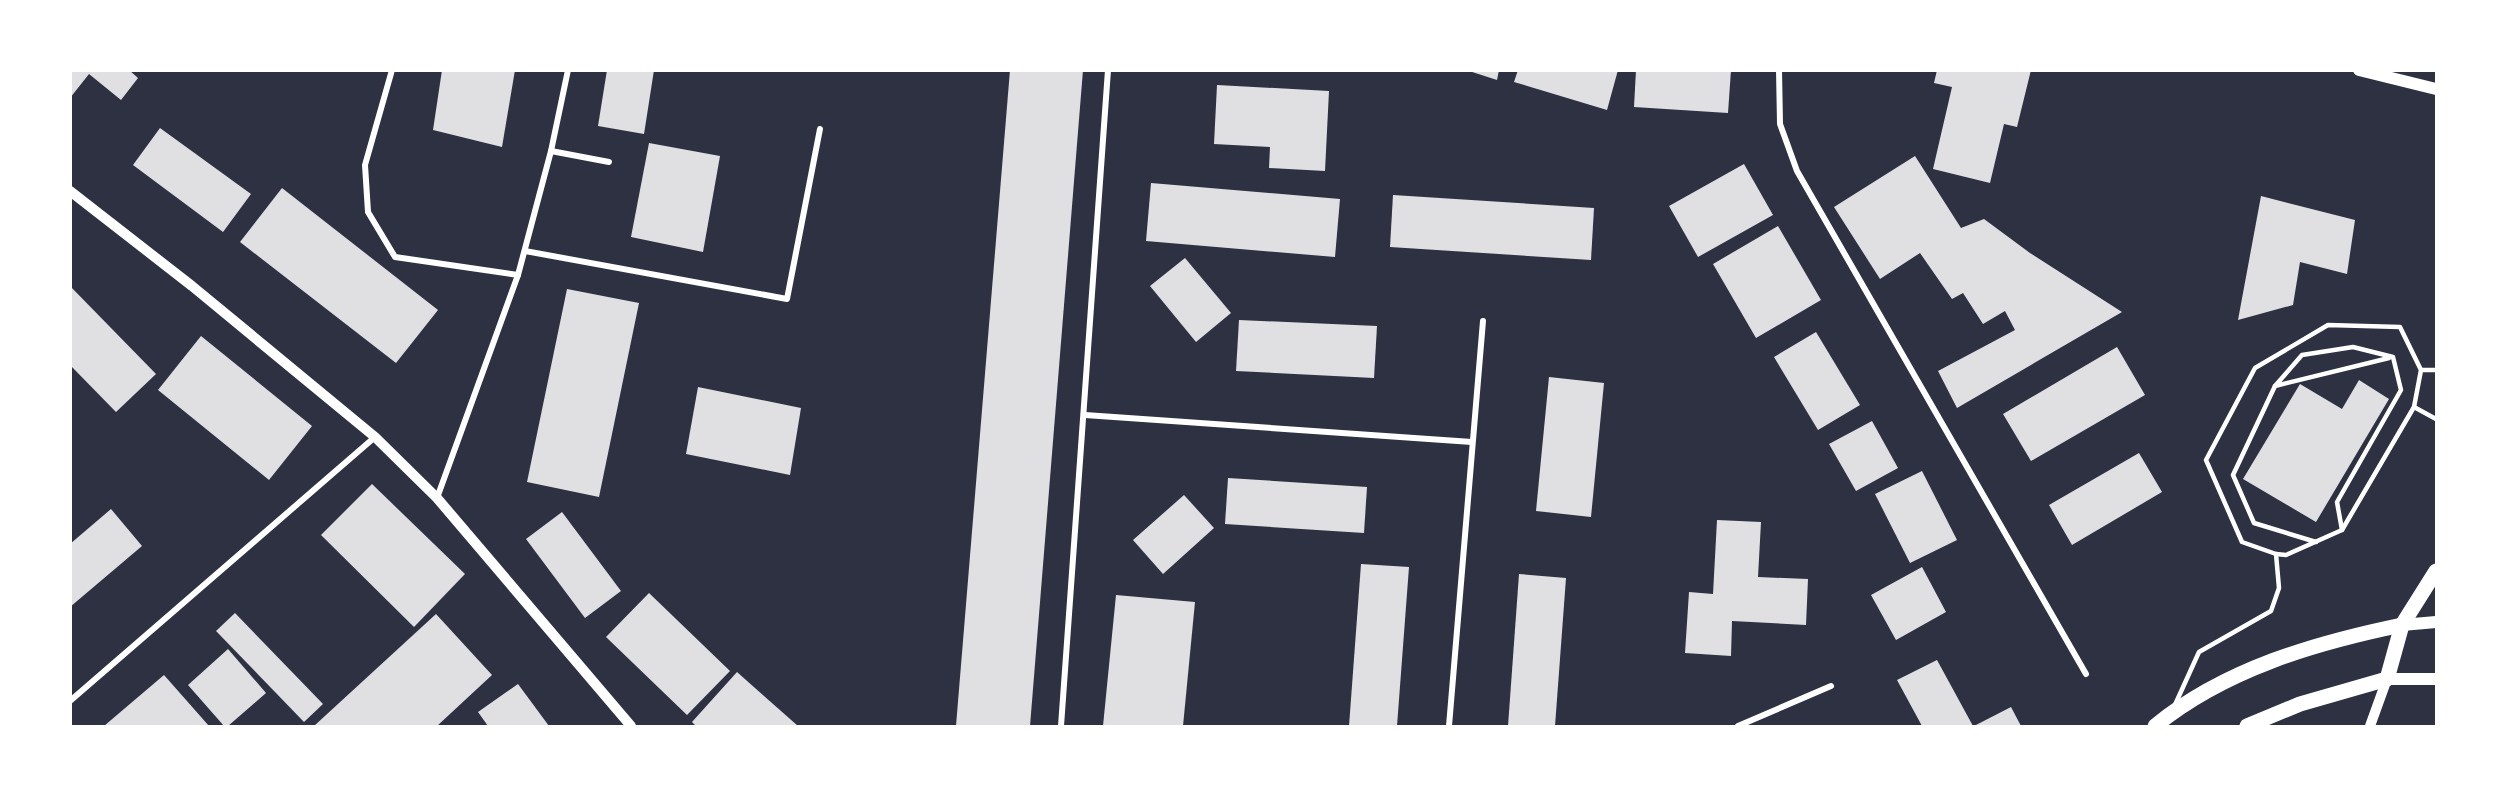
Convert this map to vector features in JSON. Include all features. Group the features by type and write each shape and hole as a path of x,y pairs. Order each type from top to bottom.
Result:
{"main road":[{"path":"2359,70 2436,89"},
{"path":"2386,679 2402,625 2436,571"},
{"path":"2156,726 2170,714 2213,688 2265,664 2321,644 2402,625 2436,622"},
{"path":"2247,726 2300,704 2386,679 2436,679"}],"street":[{"path":"392,70 365,165 368,212 395,257 518,275"},
{"path":"437,498 518,275 551,151 568,70"},
{"path":"1061,726 1108,70"},
{"path":"1779,70 1780,124 1797,171 2086,674"},
{"path":"525,251 787,299 820,129"},
{"path":"551,151 609,162"},
{"path":"70,191 192,286 375,437 437,498 631,726"},
{"path":"1449,726 1483,321"},
{"path":"1085,415 1472,442"},
{"path":"70,701 375,437"},
{"path":"2370,726 2386,679"},
{"path":"1738,726 1831,686"}],"lane":[{"path":"2328,325 2400,327 2421,370 2414,407 2342,530 2286,555 2276,554 2242,542 2206,460 2255,368 2328,325"},
{"path":"2316,542 2254,523 2233,475 2276,386 2302,355 2353,347 2392,357"},
{"path":"2276,386 2392,357"},
{"path":"2342,530 2337,502 2401,390 2392,357"},
{"path":"2421,370 2436,370"},
{"path":"2414,407 2436,418"},
{"path":"2170,714 2199,652 2271,610 2279,588 2276,554"}],"building":[{"path":"70,70 129,70 138,78 121,100 89,74 70,98"},
{"path":"442,70 515,70 502,147 433,130"},
{"path":"607,70 654,70 644,134 598,126"},
{"path":"1010,70 1083,70 1030,726 956,726"},
{"path":"1466,70 1499,70 1497,80"},
{"path":"1518,70 1618,70 1607,110 1514,82"},
{"path":"1636,70 1731,70 1728,113 1634,107"},
{"path":"1937,70 2031,70 2017,127 2004,124 1990,183 1933,169 1952,87 1934,83"},
{"path":"1217,85 1329,91 1325,171 1269,168 1270,147 1214,144"},
{"path":"160,128 251,194 223,232 133,165"},
{"path":"649,143 720,156 703,252 631,237"},
{"path":"1915,156 1961,228 1984,219 2030,253 2122,312 1957,408 1938,371 2015,330 2005,311 1983,324 1963,293 1952,299 1920,253 1880,279 1834,207"},
{"path":"1744,164 1773,215 1698,257 1669,206"},
{"path":"1151,183 1340,199 1335,257 1146,241"},
{"path":"282,188 438,310 396,363 240,242"},
{"path":"1393,195 1594,208 1591,260 1390,247"},
{"path":"2261,196 2355,220 2347,274 2300,262 2293,305 2238,320"},
{"path":"1778,226 1821,300 1756,338 1713,264"},
{"path":"1185,258 1231,313 1196,342 1150,286"},
{"path":"70,286 156,374 116,412 70,365"},
{"path":"567,289 639,303 599,497 527,482"},
{"path":"1239,320 1377,326 1374,378 1236,371"},
{"path":"1816,332 1860,405 1818,430 1774,357"},
{"path":"201,336 312,426 269,480 158,390"},
{"path":"2117,347 2145,395 2031,461 2003,414"},
{"path":"1549,377 1604,383 1591,517 1536,511"},
{"path":"2359,380 2389,399 2316,522 2243,479 2300,384 2342,409"},
{"path":"698,387 801,408 790,475 686,454"},
{"path":"1872,421 1898,468 1856,491 1829,444"},
{"path":"2139,453 2162,492 2072,545 2049,505"},
{"path":"1922,471 1957,540 1910,563 1875,494"},
{"path":"1228,478 1367,487 1364,533 1225,524"},
{"path":"372,484 465,574 414,627 321,535"},
{"path":"1184,495 1214,528 1163,574 1133,540"},
{"path":"111,509 142,546 70,607 70,544"},
{"path":"562,512 621,591 585,618 526,539"},
{"path":"1717,520 1761,522 1758,577 1808,579 1806,625 1732,621 1731,656 1685,653 1689,592 1713,594"},
{"path":"1361,564 1409,567 1397,726 1349,726"},
{"path":"1922,567 1946,612 1896,640 1871,595"},
{"path":"1519,574 1566,578 1555,726 1508,726"},
{"path":"649,593 730,671 687,715 606,637"},
{"path":"1116,595 1195,602 1183,726 1103,726"},
{"path":"235,613 323,704 304,722 216,631"},
{"path":"436,614 492,675 437,726 314,726"},
{"path":"228,649 266,693 228,726 224,726 188,685"},
{"path":"1937,660 1973,726 1922,726 1897,680"},
{"path":"737,672 798,726 696,726 692,722"},
{"path":"164,675 209,726 104,726"},
{"path":"518,684 549,726 488,726 478,712"},
{"path":"2011,707 2021,726 1974,726"}]}
